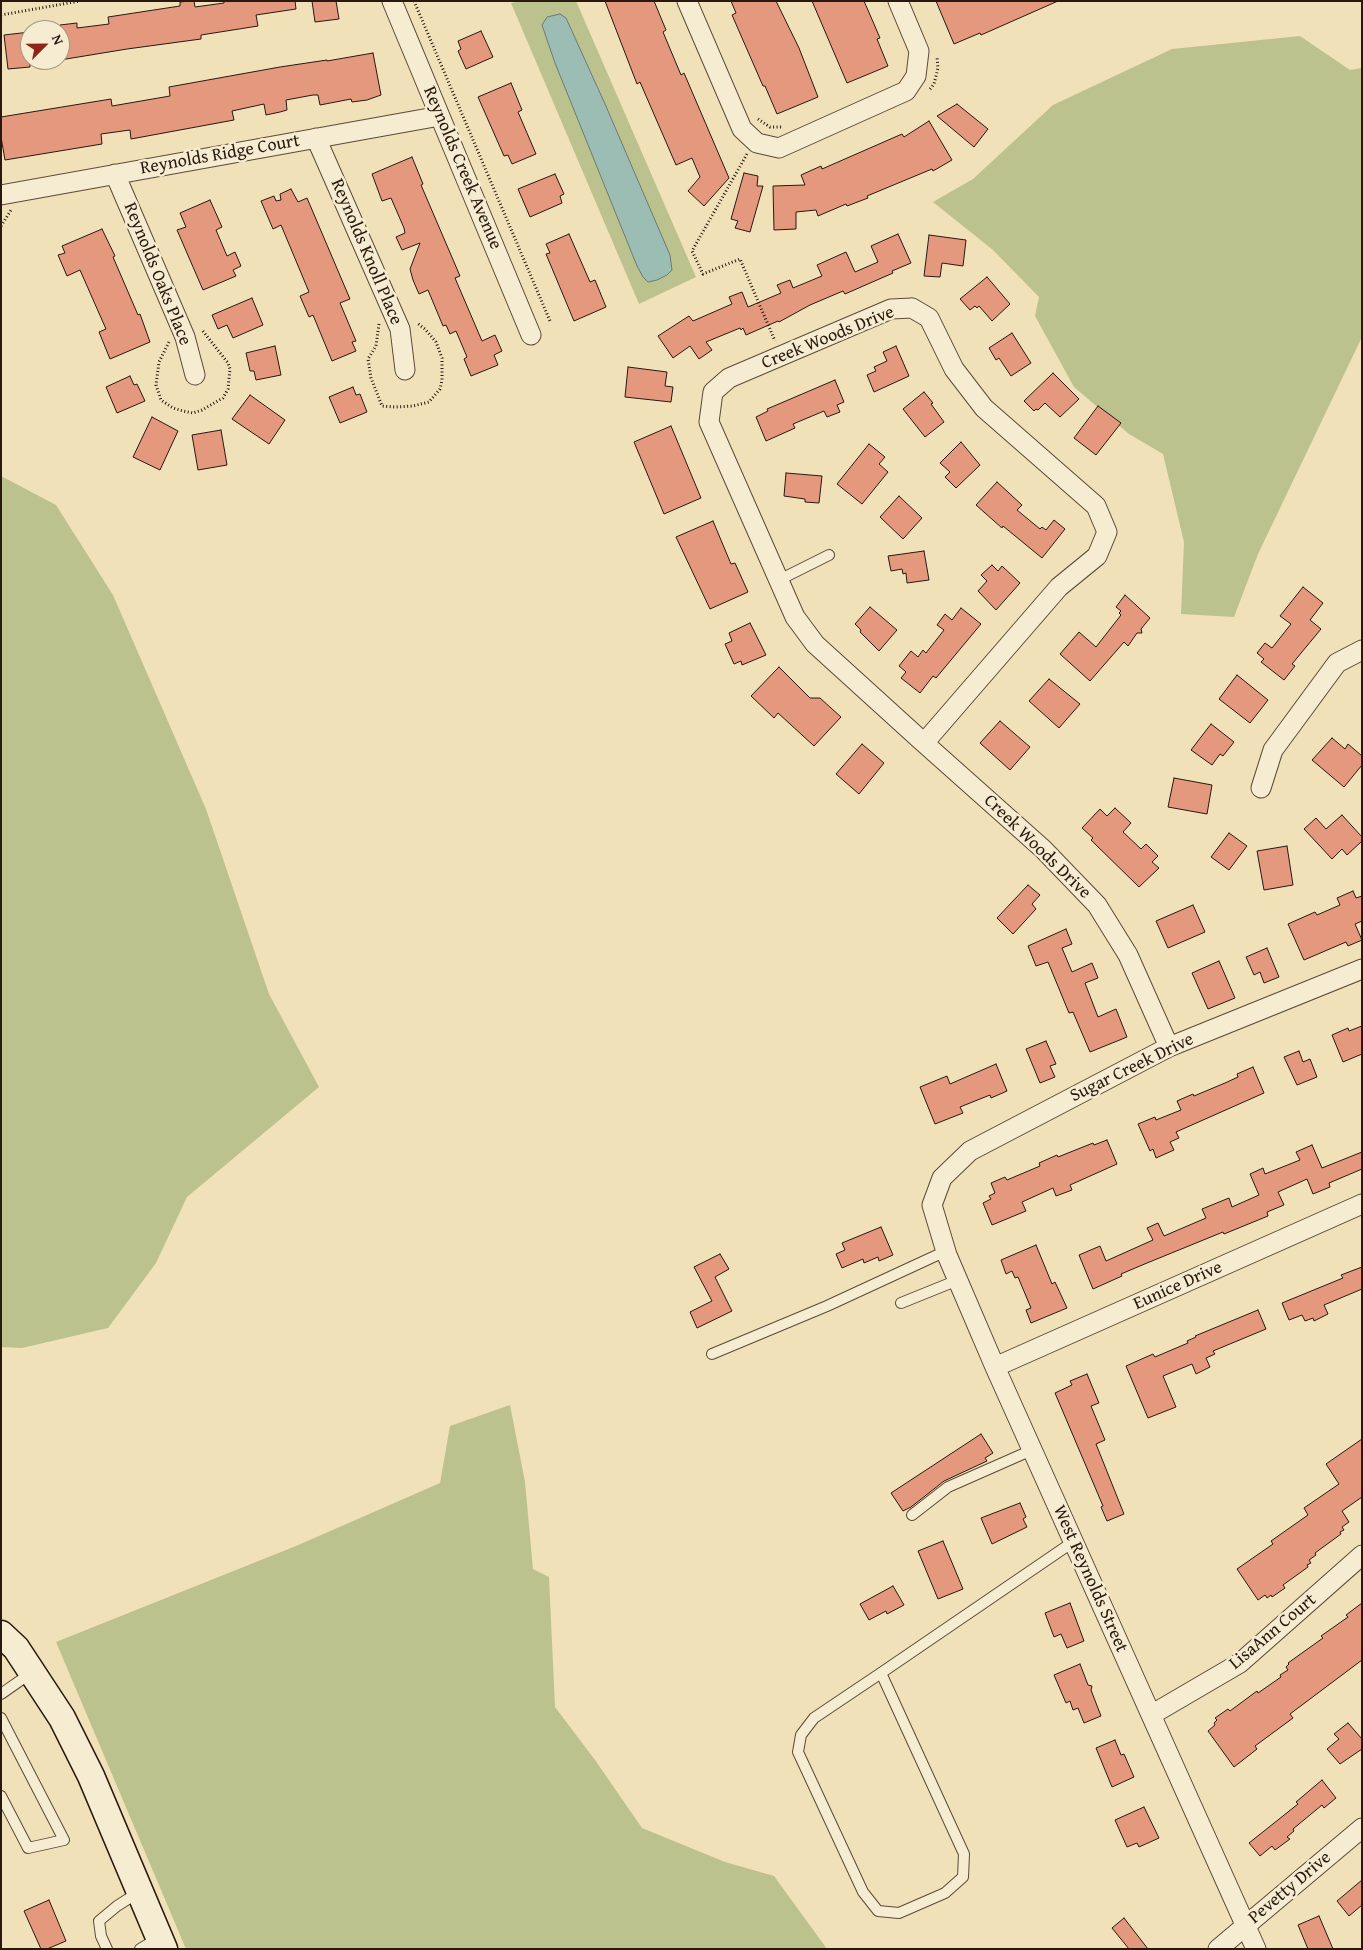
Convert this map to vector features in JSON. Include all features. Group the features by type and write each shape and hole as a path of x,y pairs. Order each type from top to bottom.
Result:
{"main road":[{"path":"1,1634 16,1648 62,1718 91,1776 140,1892 154,1945"}],"street":[{"name":"Reynolds Creek Avenue","path":"392,1 531,335"},
{"path":"687,1 742,129 757,143 779,148 906,91 916,76 918,51 898,1"},
{"name":"Reynolds Ridge Court","path":"7,201 115,174 440,116"},
{"name":"Reynolds Knoll Place","path":"316,138 400,329 405,370"},
{"name":"Reynolds Oaks Place","path":"115,174 185,337 195,375"},
{"name":"Creek Woods Drive","path":"924,743 1059,587 1097,556 1107,532 1096,506 984,408 954,369 929,318 912,308 891,309 728,378 713,392 709,422 795,617 814,644 924,743 1043,849 1097,905 1128,955 1169,1048"},
{"path":"1261,788 1273,750 1337,663 1362,650"},
{"name":"Sugar Creek Drive","path":"932,1205 942,1178 970,1151 1169,1048 1362,969"},
{"name":"Eunice Drive","path":"994,1368 1362,1204"},
{"name":"West Reynolds Street","path":"932,1205 946,1250 994,1368 1256,1949"},
{"name":"LisaAnn Court","path":"1151,1714 1240,1663 1362,1555"},
{"name":"Pevetty Drive","path":"1218,1949 1362,1828"}],"lane":[{"path":"778,580 829,555"},
{"path":"712,1354 851,1295 946,1250"},
{"path":"901,1303 958,1280"},
{"path":"912,1514 948,1486 1032,1450"},
{"path":"881,1673 964,1854 962,1877 945,1893 899,1913 878,1911 864,1892 798,1752 800,1735 814,1718 1073,1542"},
{"path":"1,1694 32,1672"},
{"path":"1,1718 64,1840 28,1848 1,1796"},
{"path":"107,1949 101,1936 99,1921 117,1906 140,1892"}],"path":[{"path":"1,15 80,1"},
{"path":"414,1 550,321"},
{"path":"926,95 934,84 938,68 936,49"},
{"path":"758,118 770,127 781,127 790,124"},
{"path":"741,149 753,158"},
{"path":"747,153 692,251 703,274 740,259 778,348"},
{"path":"1,226 7,201"},
{"path":"379,323 376,346 368,360 371,378 382,406 395,407 413,406 429,402 440,389 442,358 436,342 426,329 414,322"},
{"path":"167,336 169,341 159,362 156,385 160,400 174,408 193,413 222,398 228,389 230,369 212,341 198,326"}],"green space":[{"path":"522,1 576,1 696,277 639,304 511,3"},
{"path":"1300,36 1350,70 1362,68 1362,337 1258,554 1234,617 1181,614 1184,542 1163,454 1129,434 1074,387 1035,316 1039,297 993,250 933,202 973,179 1053,105 1172,49"},
{"path":"1,476 56,505 113,595 206,809 269,994 319,1087 187,1197 156,1263 108,1328 22,1348 1,1347"},
{"path":"510,1405 525,1482 533,1569 549,1577 555,1707 595,1760 642,1828 725,1862 774,1876 827,1949 186,1949 56,1642 296,1546 440,1483 450,1426"}],"water":[{"path":"560,14 566,18 670,255 672,270 657,280 648,282 637,266 555,63 542,25 547,17"}],"building":[{"path":"194,1 195,7 224,3 224,1 295,1 296,9 256,15 258,26 201,35 201,39 70,58 70,24 77,23 77,28 109,24 108,17 180,6 180,2"},
{"path":"312,1 336,1 339,19 315,22"},
{"path":"605,1 654,1 666,30 663,32 681,75 684,73 729,178 704,206 688,191 700,177 692,158 676,165 640,82 637,84"},
{"path":"731,1 776,1 799,48 818,97 777,114 732,15 736,13"},
{"path":"812,1 864,1 880,38 877,39 888,66 847,83"},
{"path":"936,1 1058,1 981,35 980,33 954,44"},
{"path":"481,31 493,57 466,69 458,51 461,49 458,41"},
{"path":"20,33 20,68 8,69 4,35"},
{"path":"373,53 381,95 367,100 352,102 351,99 320,105 318,95 313,95 286,100 287,110 266,115 264,104 232,111 234,120 131,139 130,130 101,134 102,144 5,160 1,137 1,117 111,99 112,106 170,96 169,87"},
{"path":"511,83 522,110 518,112 536,154 512,164 508,155 504,156 478,97"},
{"path":"957,104 988,129 974,147 937,116"},
{"path":"929,121 952,160 933,171 932,169 867,196 868,198 847,206 846,204 818,216 816,210 796,212 796,229 774,230 773,186 805,185 801,175 821,166 822,169 902,134 904,137"},
{"path":"412,157 423,184 421,185 460,276 455,278 482,341 495,335 502,351 494,355 498,365 471,376 464,359 467,357 456,331 450,334 446,325 443,326 428,290 419,294 413,280 410,269 420,243 402,250 396,237 405,233 404,228 391,198 382,201 372,174"},
{"path":"744,173 758,176 757,186 763,186 750,232 735,228 738,221 731,219"},
{"path":"555,174 564,194 560,196 562,203 530,217 518,189"},
{"path":"291,189 298,202 307,198 350,299 340,303 356,341 352,342 356,351 332,361 313,315 309,317 300,296 309,292 281,225 273,229 261,201 274,196 276,201 281,200 280,194"},
{"path":"210,200 222,227 216,230 227,256 235,252 241,266 233,270 236,276 203,290 177,230 186,227 180,213"},
{"path":"102,229 115,256 113,257 138,315 140,314 150,342 110,359 99,332 106,329 80,270 67,276 58,255 65,253 62,246"},
{"path":"569,234 590,282 595,280 606,307 574,321 546,254 550,253 546,244"},
{"path":"898,234 911,263 845,294 843,291 810,305 779,322 746,335 743,328 741,330 740,328 706,342 712,350 699,359 690,346 673,358 658,336 689,316 693,321 732,304 729,297 742,292 748,307 781,293 777,285 790,280 793,288 822,276 817,265 846,252 855,272 878,262 871,246"},
{"path":"929,235 966,240 963,266 942,263 940,277 924,276"},
{"path":"987,277 1010,304 992,321 979,306 977,308 975,306 970,310 960,299"},
{"path":"252,298 263,325 233,338 227,325 218,329 212,315"},
{"path":"1012,333 1031,363 1011,376 999,358 996,360 989,348"},
{"path":"275,346 281,375 256,380 254,371 250,371 246,353"},
{"path":"896,346 909,376 874,392 867,375 876,371 874,367 887,361 883,352"},
{"path":"628,367 667,372 665,386 673,387 671,402 625,397"},
{"path":"1053,373 1079,399 1060,417 1045,403 1038,410 1034,411 1024,401"},
{"path":"130,376 134,385 137,384 145,401 117,413 106,387"},
{"path":"835,380 844,402 837,405 840,412 827,417 824,411 793,424 795,428 766,441 756,417 768,411 767,409"},
{"path":"353,387 356,395 360,394 367,412 340,423 329,397"},
{"path":"924,392 944,422 925,437 903,409"},
{"path":"250,395 285,420 269,444 232,419"},
{"path":"1098,406 1121,423 1096,455 1074,438"},
{"path":"152,417 178,431 160,470 133,457"},
{"path":"671,426 701,498 664,514 634,442"},
{"path":"221,430 227,465 198,470 192,435"},
{"path":"961,442 980,465 956,488 945,477 950,472 940,463"},
{"path":"869,444 885,457 879,464 888,472 862,504 837,484"},
{"path":"786,473 822,476 819,503 805,502 805,499 784,496"},
{"path":"997,482 1022,505 1017,510 1040,529 1042,527 1046,530 1054,520 1065,529 1042,558 1003,526 1002,528 976,505"},
{"path":"899,496 922,518 903,539 880,517"},
{"path":"713,521 731,564 735,563 748,592 710,609 676,537"},
{"path":"924,551 929,580 907,583 906,573 903,574 902,569 891,571 888,556"},
{"path":"992,565 998,571 1002,566 1020,583 996,610 978,591 987,581 981,575"},
{"path":"1303,587 1323,603 1310,620 1321,629 1292,664 1295,666 1284,680 1261,662 1264,659 1257,653 1265,643 1272,648 1291,624 1280,616"},
{"path":"1125,595 1150,618 1141,629 1142,633 1137,633 1128,646 1124,642 1090,681 1060,654 1079,632 1096,647 1121,615 1119,613 1121,611 1116,607"},
{"path":"870,607 897,630 879,651 860,632 861,630 855,624"},
{"path":"961,608 981,624 936,678 933,676 920,693 901,678 906,672 899,666 911,651 918,657 923,650 926,653 944,630 937,625 945,614 952,620"},
{"path":"750,623 766,655 742,665 741,661 734,664 725,644 732,641 729,633"},
{"path":"779,667 810,698 820,698 841,717 814,746 778,713 774,718 751,696"},
{"path":"1237,675 1268,700 1250,723 1219,699"},
{"path":"1049,679 1080,704 1059,728 1029,701"},
{"path":"1000,721 1030,747 1010,770 980,743"},
{"path":"1211,724 1234,742 1223,756 1220,754 1212,765 1191,750"},
{"path":"1332,738 1345,749 1348,744 1362,756 1362,765 1344,787 1312,760"},
{"path":"862,744 884,763 859,794 836,774"},
{"path":"1174,778 1212,785 1207,814 1168,807"},
{"path":"1115,808 1131,823 1123,832 1141,849 1146,844 1158,856 1152,862 1159,868 1139,887 1091,840 1093,838 1082,828 1100,809 1107,816"},
{"path":"1342,815 1362,837 1362,841 1347,855 1342,849 1332,859 1304,829 1316,818 1326,829"},
{"path":"1229,833 1247,846 1229,870 1211,857"},
{"path":"1287,846 1293,885 1264,890 1257,851"},
{"path":"1028,885 1040,895 1032,904 1036,909 1013,934 997,918"},
{"path":"1353,891 1356,898 1362,896 1362,921 1355,924 1362,940 1348,946 1346,942 1304,960 1288,924 1315,912 1317,915 1340,905 1337,898"},
{"path":"1193,905 1205,932 1168,948 1156,921"},
{"path":"1066,929 1072,944 1062,948 1072,972 1092,963 1098,978 1085,983 1098,1017 1116,1009 1127,1037 1090,1052 1073,1012 1069,1013 1048,962 1036,966 1028,946"},
{"path":"1267,948 1279,977 1264,983 1260,972 1254,975 1246,957"},
{"path":"1219,961 1235,998 1208,1009 1192,973"},
{"path":"1362,1026 1362,1054 1343,1062 1332,1035 1348,1028 1349,1031"},
{"path":"1046,1041 1056,1064 1050,1066 1055,1077 1040,1083 1026,1049"},
{"path":"1299,1051 1303,1062 1310,1059 1317,1077 1297,1085 1284,1057"},
{"path":"996,1064 1007,1091 991,1098 990,1095 960,1107 963,1113 935,1124 920,1087 947,1076 950,1084"},
{"path":"1253,1067 1264,1093 1176,1132 1179,1138 1170,1142 1174,1150 1156,1158 1153,1149 1150,1151 1138,1124 1155,1117 1156,1120 1181,1110 1177,1101 1225,1083 1238,1077 1237,1074"},
{"path":"1107,1140 1117,1164 1070,1185 1072,1190 1056,1196 1053,1188 1022,1202 1026,1211 992,1225 983,1203 991,1199 989,1196 995,1193 991,1183 1005,1177 1007,1180 1040,1166 1039,1163 1057,1155 1058,1157 1093,1143 1094,1145"},
{"path":"1312,1145 1322,1168 1362,1152 1362,1169 1329,1183 1330,1187 1313,1194 1307,1179 1278,1192 1284,1205 1267,1212 1268,1216 1147,1263 1093,1289 1079,1255 1100,1246 1106,1261 1153,1240 1147,1228 1158,1223 1164,1236 1206,1218 1202,1209 1229,1198 1232,1207 1259,1195 1250,1174 1263,1168 1265,1174 1300,1160 1296,1152"},
{"path":"881,1227 893,1255 879,1261 878,1257 864,1263 863,1259 842,1268 836,1254 845,1250 842,1243"},
{"path":"1036,1245 1052,1284 1055,1282 1067,1308 1031,1323 1026,1310 1031,1308 1018,1277 1015,1278 1012,1271 1006,1274 1001,1260"},
{"path":"720,1254 729,1269 715,1277 732,1311 697,1328 690,1312 712,1301 694,1267"},
{"path":"1362,1267 1362,1289 1324,1305 1328,1314 1314,1321 1313,1318 1305,1321 1302,1315 1289,1320 1282,1303 1343,1278 1341,1275"},
{"path":"1258,1310 1266,1329 1213,1351 1215,1354 1206,1358 1210,1367 1196,1374 1192,1364 1163,1376 1176,1407 1148,1418 1126,1366 1153,1354 1155,1357 1188,1343 1187,1341 1195,1336"},
{"path":"1087,1374 1099,1403 1091,1406 1105,1440 1096,1444 1124,1514 1107,1521 1101,1507 1103,1506 1055,1393 1072,1385 1070,1381"},
{"path":"981,1434 993,1453 985,1458 987,1461 944,1481 903,1511 891,1493"},
{"path":"1362,1439 1362,1497 1342,1511 1349,1522 1342,1527 1344,1530 1315,1553 1316,1555 1309,1560 1311,1563 1307,1565 1308,1567 1283,1585 1285,1588 1272,1597 1271,1595 1267,1598 1265,1595 1258,1600 1237,1569 1273,1544 1271,1541 1308,1515 1304,1508 1339,1484 1326,1464"},
{"path":"1020,1503 1026,1517 1023,1519 1027,1527 992,1544 981,1518"},
{"path":"943,1541 963,1589 938,1599 918,1551"},
{"path":"893,1586 904,1605 887,1614 886,1611 869,1620 860,1604"},
{"path":"1070,1603 1084,1641 1067,1648 1061,1634 1054,1637 1045,1613"},
{"path":"1362,1603 1362,1660 1290,1714 1293,1718 1255,1746 1257,1749 1234,1767 1208,1731 1215,1725 1214,1723 1217,1720 1215,1718 1228,1709 1230,1711 1257,1691 1258,1693 1281,1677 1280,1675 1288,1670 1286,1667 1288,1663 1323,1638 1321,1636 1348,1617 1346,1615"},
{"path":"1080,1664 1088,1685 1092,1686 1091,1690 1101,1716 1084,1723 1078,1708 1073,1710 1070,1701 1066,1703 1054,1675"},
{"path":"1348,1723 1362,1739 1362,1749 1340,1764 1327,1749 1339,1739 1334,1734"},
{"path":"1115,1740 1121,1755 1124,1754 1134,1777 1112,1787 1096,1748"},
{"path":"1322,1780 1336,1798 1324,1808 1322,1805 1293,1829 1294,1831 1287,1837 1290,1839 1275,1850 1272,1846 1260,1856 1249,1843 1298,1804 1296,1802"},
{"path":"1144,1807 1159,1838 1139,1847 1137,1843 1127,1847 1115,1820"},
{"path":"1362,1880 1362,1905 1349,1916 1337,1901"},
{"path":"49,1900 66,1941 47,1949 41,1949 24,1911"},
{"path":"1319,1916 1333,1949 1308,1949 1298,1925"},
{"path":"1124,1918 1148,1949 1129,1949 1112,1928"}]}
